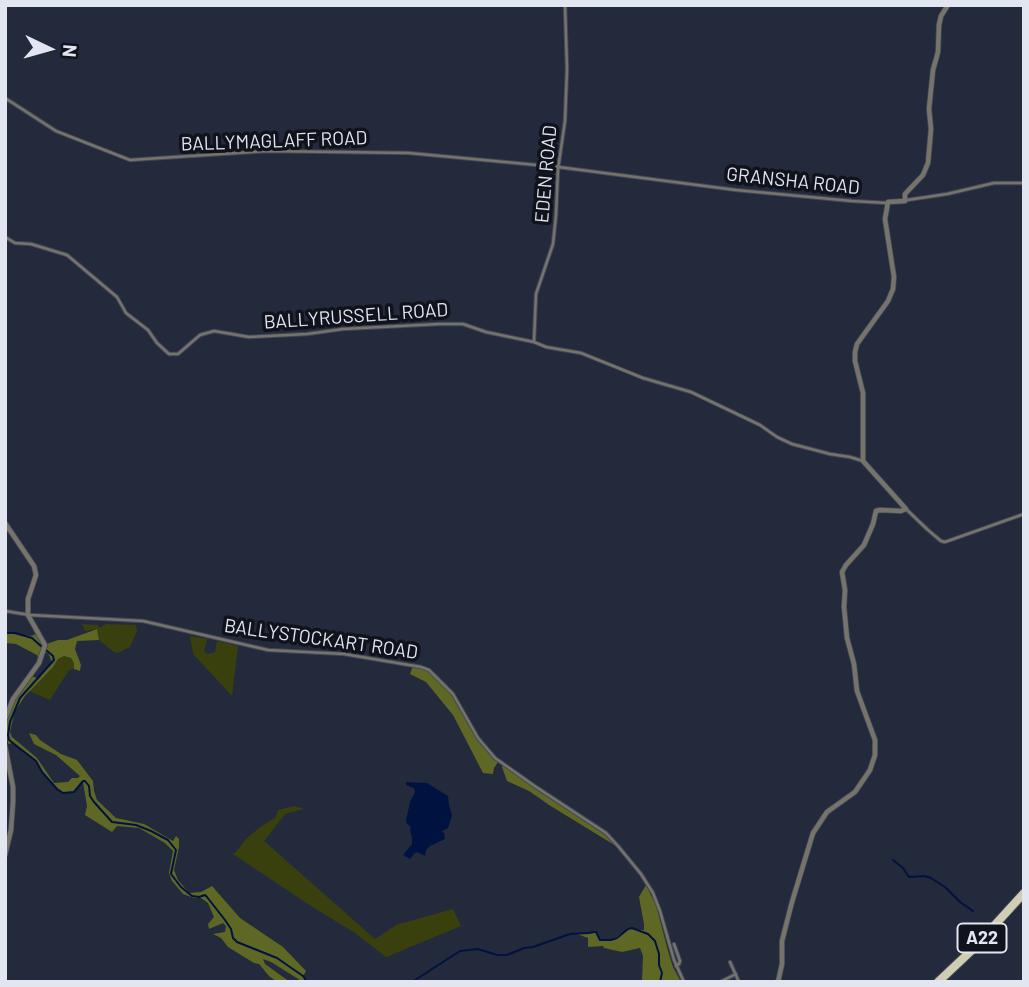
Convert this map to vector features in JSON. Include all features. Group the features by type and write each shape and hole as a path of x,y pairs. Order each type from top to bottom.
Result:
{"highway":[{"name":"A22","path":"938,982 1024,893"}],"street":[{"name":"EDEN ROAD","path":"534,342 536,294 555,233 558,167 565,121 565,5"},
{"path":"905,201 905,194 919,179 928,163 933,70 938,52 941,16 948,5"},
{"name":"BALLYMAGLAFF ROAD","path":"5,98 56,131 130,160 267,151 402,152 558,167"},
{"name":"GRANSHA ROAD","path":"558,167 722,188 865,202 905,201 994,183 1024,183"},
{"path":"888,202 885,219 894,277 892,289 888,301 857,344 855,352 863,393 863,461 906,509 943,542 1024,514"},
{"name":"BALLYRUSSELL ROAD","path":"5,237 15,243 31,244 67,255 117,297 126,313 148,330 169,354 178,354 200,335 214,331 244,336 271,336 343,329 463,324 546,347 582,353 643,378 691,392 760,425 792,444 863,461"},
{"path":"778,982 782,964 782,941 813,833 827,812 859,787 870,770 875,755 876,740 857,691 847,638 842,572 864,545 876,511 906,509"},
{"path":"5,523 36,570 28,614 44,648 39,663 13,699 5,719"},
{"name":"BALLYSTOCKART ROAD","path":"5,611 143,621 268,650 344,654 426,668 453,694 478,738 495,758 612,839 641,874 653,892 667,940 684,982"},
{"path":"5,746 13,787 13,802 11,830 5,855"},
{"path":"674,944 680,961 676,966"},
{"path":"730,962 739,982"},
{"path":"720,982 736,974"}],"green space":[{"path":"82,624 98,625 99,628 106,624 136,625 137,631 130,647 118,653 99,640 97,629 85,631"},
{"path":"97,629 99,640 77,641 75,649 81,665 80,671 74,669 71,658 64,656 58,659 25,696 15,711 10,732 12,737 37,758 54,783 68,782 80,776 56,755 34,744 29,733 36,735 61,754 77,760 93,781 97,800 116,818 144,824 173,841 176,836 179,839 179,847 174,870 178,880 189,893 201,892 212,886 240,918 283,947 306,971 303,976 307,982 263,959 265,964 290,982 277,982 259,964 228,947 221,938 213,934 225,932 226,926 223,923 209,929 208,924 214,917 208,903 201,898 183,894 172,881 169,873 173,851 165,843 139,828 117,826 112,832 85,815 87,806 83,782 74,792 63,793 42,772 36,761 13,743 8,744 6,727 15,700 31,676 37,678 52,662 48,653 44,652 47,644"},
{"path":"5,633 31,636 36,634 43,646 39,661 37,655 16,644 5,643"},
{"path":"190,636 207,639 204,652 208,654 215,652 217,641 238,646 232,696 193,654"},
{"path":"64,656 71,658 74,669 69,670 50,700 29,691 58,659"},
{"path":"413,666 433,673 453,694 477,738 498,762 493,774 483,773 453,715 426,682 410,674"},
{"path":"503,765 605,834 616,846 529,791 507,781"},
{"path":"294,806 304,809 285,814 264,841 375,939 396,925 453,909 461,926 386,957 355,933 233,854 246,839 276,817 278,810"},
{"path":"646,885 656,905 673,967 681,982 642,982 643,956 640,948 622,952 603,946 588,947 588,938 577,934 596,932 600,940 613,939 628,929 644,930 639,897"}],"water":[{"path":"406,782 427,783 448,796 452,816 448,828 442,831 445,839 430,846 425,856 417,852 410,859 403,855 412,844 411,827 406,821 415,792"}],"waterway":[{"path":"5,633 32,638 42,647"},
{"path":"46,650 54,660 20,698 10,722 9,740 36,761 42,772 63,793 74,792 85,781 89,786 90,796 112,822 136,825 168,840 176,850 171,874 181,887 192,896 205,895 225,920 237,942 277,958 303,976 307,982"},
{"path":"893,860 909,877 931,878 973,911"},
{"path":"412,982 460,951 478,949 507,955 570,934 596,932 600,940 611,940 632,928 648,934 655,941 662,973 660,982"}]}
